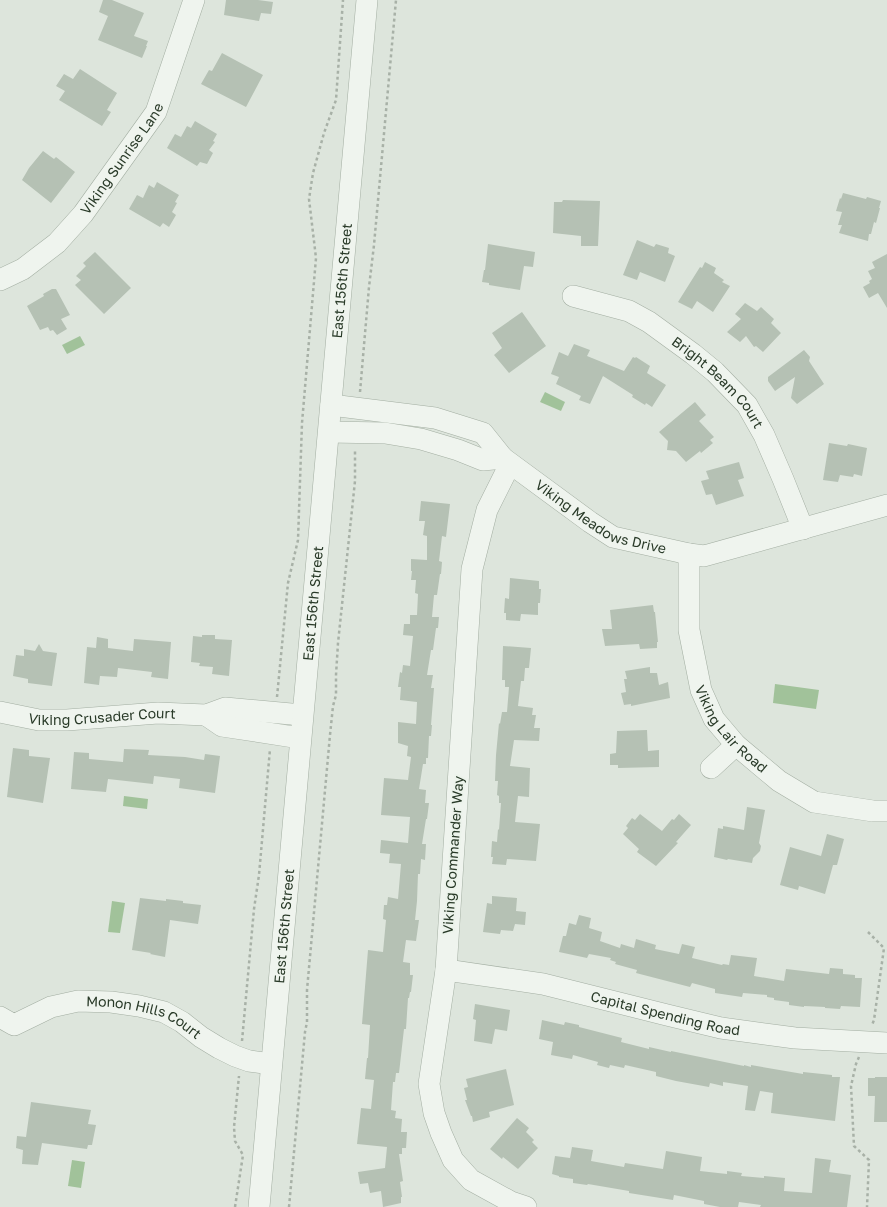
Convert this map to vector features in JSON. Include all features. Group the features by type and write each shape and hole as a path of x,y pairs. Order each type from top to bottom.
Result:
{"street":[{"name":"Viking Sunrise Lane","path":"0,280 23,269 57,243 83,214 156,112 194,0"},
{"name":"East 156th Street","path":"258,1207 367,0"},
{"name":"Bright Beam Court","path":"573,296 629,311 648,322 693,354 715,372 747,405 764,435 784,479 802,529"},
{"name":"Viking Meadows Drive","path":"331,405 435,418 483,433 506,461 590,522 613,536 689,554 704,556 887,505"},
{"path":"329,432 385,433 421,439 458,450 483,460 506,461"},
{"name":"Viking Commander Way","path":"506,461 487,510 472,569 446,970 429,1084 434,1113 453,1160 471,1180 511,1202 526,1207"},
{"name":"Viking Lair Road","path":"689,554 689,630 701,690 714,719 736,745 779,781 814,802 873,811 887,811"},
{"name":"Viking Crusader Court","path":"0,712 39,720 60,720 158,713 206,715 225,708 276,714 302,715"},
{"path":"206,715 222,726 300,738"},
{"path":"711,768 736,745"},
{"name":"Capital Spending Road","path":"446,970 544,984 721,1028 795,1038 887,1043"},
{"name":"Monon Hills Court","path":"7,1021 51,1007 78,1001 111,1002 139,1006 164,1012 182,1022 201,1037 235,1056 249,1061 271,1064"}],"path":[{"path":"276,714 288,583 298,540 302,423 316,258 309,199 313,173 324,133 336,100 343,0"},
{"path":"357,408 360,391 368,287 374,245 396,0"},
{"path":"289,1207 298,1095 307,1022 307,990 330,735 336,695 338,643 355,481 356,432"},
{"path":"259,875 272,734"},
{"path":"867,1207 869,1160 854,1146 851,1086 856,1064 866,1043 874,1020 884,948 868,932"}],"shaded area":[{"path":"80,336 85,345 67,354 62,345"},
{"path":"545,392 565,402 561,411 540,402"},
{"path":"775,684 819,690 816,709 773,703"},
{"path":"124,796 148,799 147,809 123,806"},
{"path":"112,901 125,903 120,933 108,932"},
{"path":"72,1160 85,1162 81,1188 68,1186"}],"building":[{"path":"103,0 112,0 144,13 134,36 148,41 142,58 98,40 108,16 99,12"},
{"path":"226,0 258,0 273,2 271,14 261,13 259,21 224,15"},
{"path":"222,53 263,75 246,107 201,84 209,70 212,71"},
{"path":"80,69 117,93 107,110 111,112 102,126 59,100 65,91 56,86 64,74 73,79"},
{"path":"195,121 217,134 213,141 215,142 209,150 213,153 207,164 200,162 197,166 167,148 175,134 181,137 187,126 191,128"},
{"path":"43,151 54,159 56,157 75,172 51,203 22,180 29,168"},
{"path":"157,182 179,195 172,212 176,215 169,227 163,223 160,227 129,209 137,195 143,198 149,185 154,188"},
{"path":"843,193 881,201 876,223 874,222 868,241 839,233 842,225 838,225 842,212 836,211"},
{"path":"563,200 600,201 598,246 581,246 581,236 553,233 554,202 562,202"},
{"path":"637,240 654,247 656,244 669,248 668,253 675,256 665,282 640,272 637,280 623,275"},
{"path":"488,244 535,252 533,267 524,266 520,290 489,285 489,283 482,282"},
{"path":"95,252 131,288 104,314 75,285 81,280 76,276 86,266 83,263"},
{"path":"887,254 887,308 878,293 869,298 863,287 870,283 869,281 872,279 868,271 875,268 872,262"},
{"path":"705,262 716,268 714,273 724,280 722,282 730,286 713,312 697,301 692,309 678,302 700,267 702,268"},
{"path":"52,289 56,289 70,315 61,319 67,329 57,335 53,330 50,331 48,327 40,330 27,306 44,296 43,294"},
{"path":"745,303 757,311 761,307 774,319 771,323 781,333 763,352 756,346 754,347 746,336 740,342 727,332 741,319 735,314"},
{"path":"522,312 546,346 509,373 494,355 502,348 492,333"},
{"path":"574,344 590,350 587,356 624,371 633,357 636,357 650,366 647,373 666,385 652,407 646,403 645,405 632,397 633,395 603,376 590,404 579,400 581,396 556,384 559,377 551,374 559,352 568,356"},
{"path":"804,350 810,357 809,361 824,384 797,404 791,398 795,377 775,391 768,381 768,377"},
{"path":"695,402 706,415 699,421 714,437 710,440 713,443 701,453 700,451 686,462 676,451 667,450 668,441 659,432"},
{"path":"829,443 847,446 848,444 867,448 862,476 854,474 853,477 840,475 838,482 823,480"},
{"path":"739,462 744,478 738,480 744,496 716,505 712,494 706,495 701,481 709,479 706,471"},
{"path":"421,501 450,504 446,537 442,536 439,561 442,562 441,574 437,595 434,595 432,617 439,617 438,628 436,628 427,675 433,675 431,688 434,688 428,758 426,758 426,764 423,764 419,789 426,790 425,803 429,803 422,844 426,844 425,860 421,859 420,874 418,874 415,920 419,920 416,941 406,940 403,962 410,963 410,975 413,975 411,992 408,998 406,1029 404,1029 399,1073 396,1073 395,1082 393,1082 391,1110 396,1111 395,1118 402,1119 401,1132 407,1132 406,1148 402,1148 402,1154 399,1154 403,1181 400,1182 402,1197 401,1203 383,1207 381,1191 370,1193 368,1183 360,1184 358,1172 385,1168 387,1147 357,1144 361,1108 371,1109 374,1080 365,1079 370,1025 362,1024 368,950 383,952 386,920 383,919 384,905 387,905 388,897 398,899 401,864 389,863 390,854 380,853 381,840 408,843 410,817 381,815 384,778 408,780 411,757 407,756 408,746 398,743 398,722 416,724 417,702 400,700 401,687 398,687 400,672 402,673 403,665 410,666 413,636 403,635 404,624 410,624 410,615 417,615 418,594 415,593 416,580 411,580 411,559 427,560 427,536 423,535 425,521 419,521"},
{"path":"510,578 539,581 539,589 541,589 540,603 538,603 538,615 521,614 520,621 506,620 506,613 504,613 505,598 509,599"},
{"path":"653,605 658,642 657,648 640,649 639,644 605,646 602,629 612,629 610,610"},
{"path":"202,635 215,635 215,639 232,640 229,676 212,674 213,667 199,666 200,663 191,662 193,636 202,637"},
{"path":"97,637 108,639 108,648 133,651 134,639 171,642 168,679 151,677 152,672 118,668 117,677 100,676 99,685 84,683 87,647 96,648"},
{"path":"39,644 43,651 57,653 52,686 28,683 28,679 13,676 16,655 24,656 24,649 35,651"},
{"path":"503,646 531,648 529,668 525,668 524,681 521,681 518,706 533,708 532,715 536,715 534,728 540,728 539,741 514,740 510,766 530,768 529,797 518,796 515,822 540,824 536,861 507,859 506,865 492,864 493,857 491,857 492,841 497,842 501,803 499,803 499,796 497,795 498,781 495,781 499,723 500,724 502,712 507,712 509,687 505,687 505,680 502,680"},
{"path":"650,667 650,673 657,673 659,685 668,682 670,698 631,706 631,704 624,705 621,693 626,692 624,679 627,679 625,671"},
{"path":"647,730 648,751 659,750 659,767 618,768 618,765 610,765 610,754 616,753 617,731"},
{"path":"13,748 29,750 29,756 50,758 43,803 7,797"},
{"path":"124,749 149,750 148,755 185,757 204,760 205,754 220,756 215,793 179,788 180,779 154,776 153,784 108,779 106,792 71,789 74,752 89,753 89,759 123,762"},
{"path":"747,807 765,810 759,843 761,846 760,851 753,858 752,863 714,857 718,828 723,829 723,826 744,830"},
{"path":"640,814 662,831 672,819 674,820 679,814 691,825 676,842 678,843 656,866 637,852 639,849 623,834 628,828 626,826 632,818 635,820"},
{"path":"827,834 844,839 837,865 833,865 825,894 799,886 798,890 780,885 790,847 821,856"},
{"path":"492,896 517,898 516,911 526,912 525,925 515,924 513,931 501,930 500,934 483,932 487,903 492,904"},
{"path":"140,898 166,901 166,899 201,905 198,924 170,920 165,957 132,950"},
{"path":"579,915 591,918 589,928 602,932 600,941 620,948 621,944 634,948 636,939 656,945 655,949 679,954 682,944 695,947 692,958 722,965 729,965 731,955 757,958 754,976 784,981 786,969 829,974 830,968 843,969 843,974 855,975 855,978 862,978 860,1007 841,1006 840,1009 804,1007 789,1005 789,1002 774,1000 774,998 767,997 767,995 743,993 742,997 715,993 715,989 692,983 690,987 636,973 637,970 615,964 616,962 610,960 611,958 589,954 587,958 559,952 563,936 566,936 569,923 576,925"},
{"path":"475,1004 510,1010 507,1031 495,1029 492,1044 474,1041 476,1020 473,1019"},
{"path":"542,1020 564,1025 565,1022 579,1025 579,1027 622,1038 621,1042 649,1049 649,1047 744,1066 751,1067 751,1065 803,1074 803,1072 840,1077 835,1121 771,1113 773,1093 760,1091 755,1111 745,1110 748,1086 723,1082 723,1086 710,1083 709,1087 656,1076 656,1072 625,1065 624,1068 610,1065 609,1068 597,1065 598,1062 573,1055 572,1059 551,1055 553,1042 539,1039"},
{"path":"506,1069 514,1105 489,1112 490,1117 473,1122 465,1100 467,1100 464,1088 468,1087 466,1079"},
{"path":"887,1077 887,1122 874,1122 875,1096 868,1096 868,1078"},
{"path":"31,1102 91,1110 88,1124 96,1125 92,1145 88,1145 87,1149 42,1143 38,1165 22,1164 23,1150 16,1148 17,1136 26,1137"},
{"path":"517,1118 529,1128 526,1132 534,1140 532,1142 538,1148 518,1169 490,1149"},
{"path":"572,1147 593,1150 591,1161 624,1167 625,1163 663,1169 666,1151 702,1157 700,1171 727,1174 727,1171 742,1173 741,1176 785,1178 784,1191 812,1193 815,1158 831,1160 829,1172 851,1175 847,1207 760,1207 761,1205 739,1202 738,1207 720,1207 704,1204 704,1201 674,1195 673,1200 629,1193 629,1191 588,1184 573,1183 573,1179 559,1177 552,1174 555,1156 570,1158"}]}
